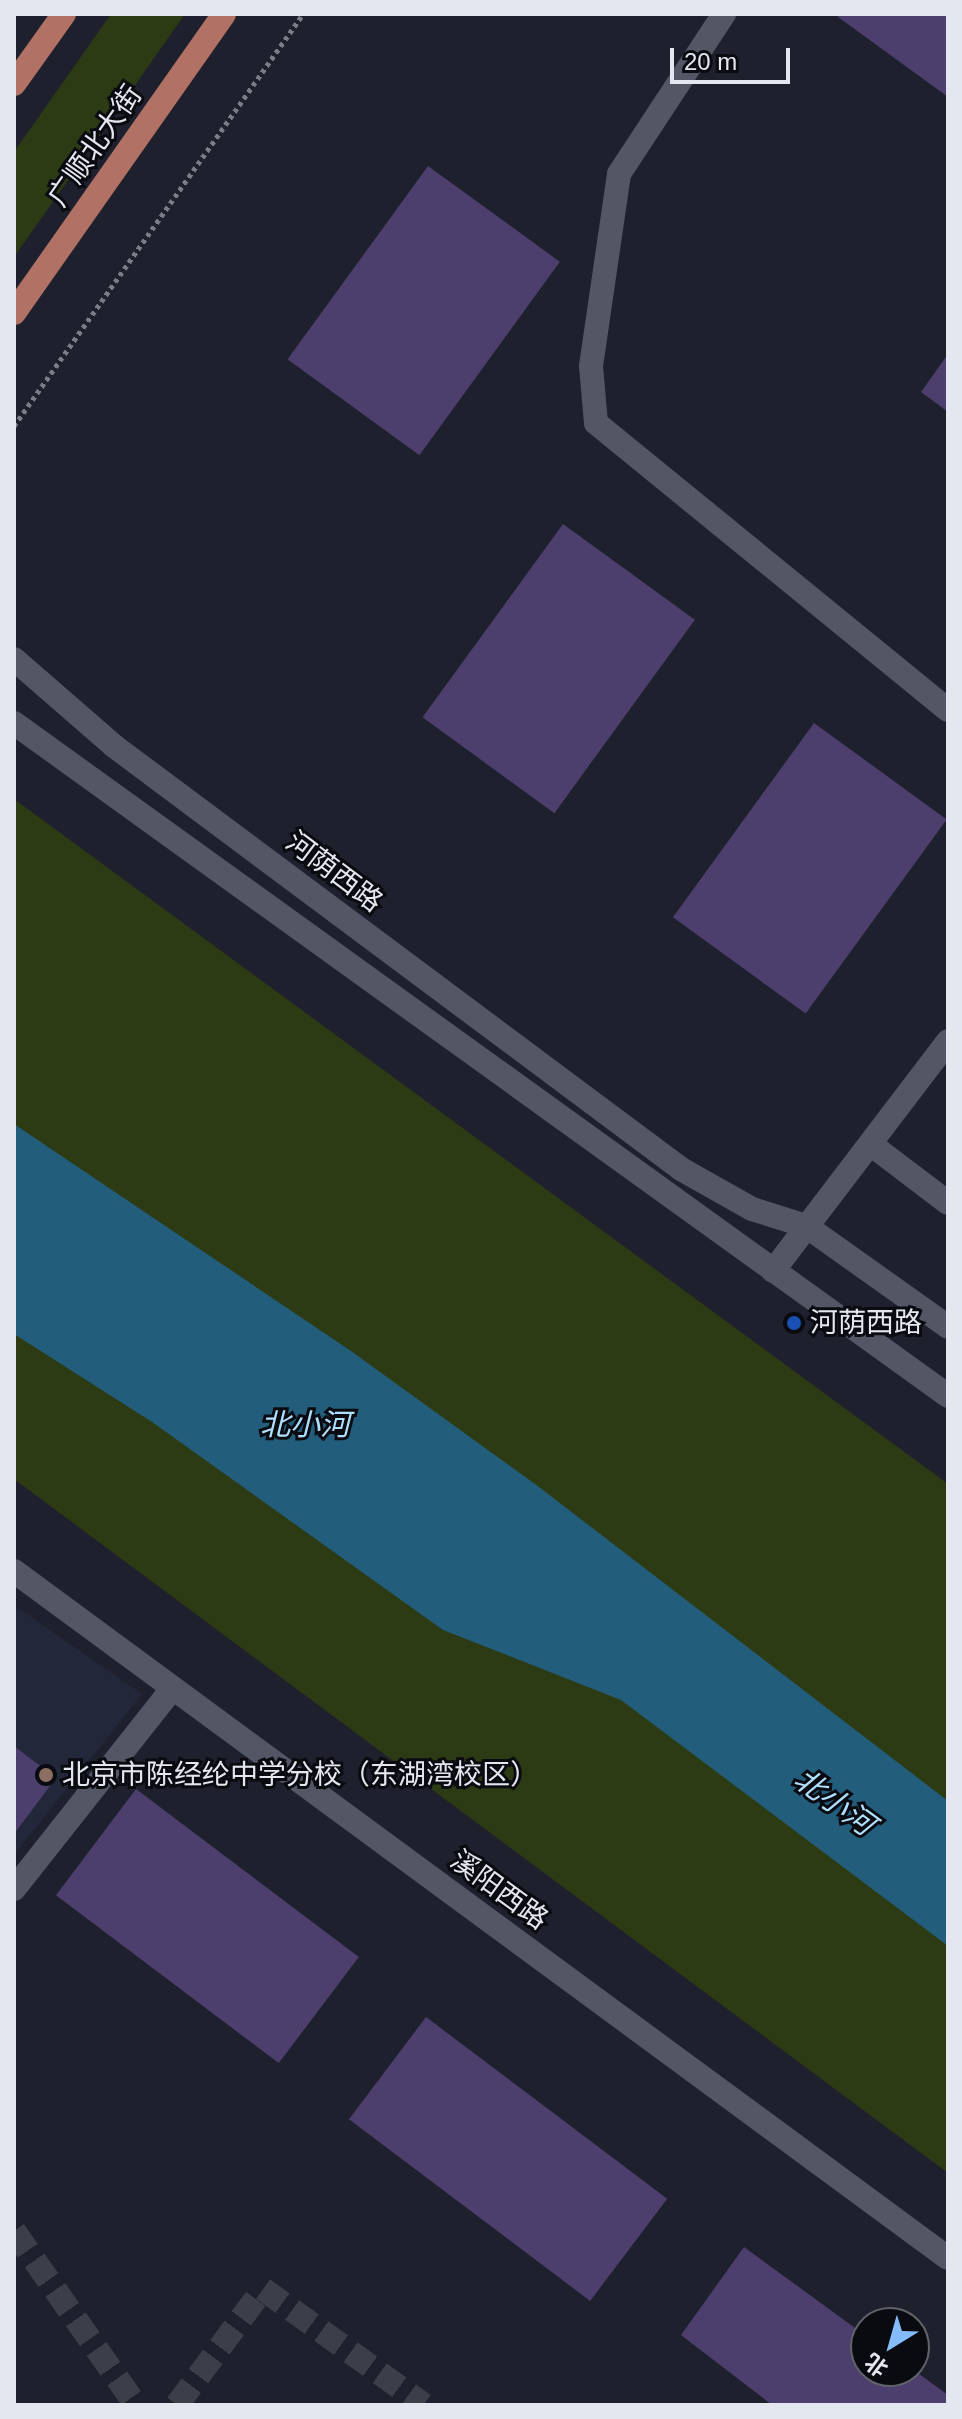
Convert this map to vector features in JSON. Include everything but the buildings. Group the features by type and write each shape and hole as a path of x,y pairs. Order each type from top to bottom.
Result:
{"main road":[{"path":"14,84 64,14"},
{"name":"广顺北大街","path":"14,313 224,14"}],"street":[{"path":"724,14 619,174 591,366 596,423 948,710"},
{"name":"河荫西路","path":"14,659 114,746 681,1169 752,1209 806,1226 948,1327"},
{"path":"14,723 948,1396"},
{"path":"773,1271 873,1146 948,1041"},
{"path":"873,1146 948,1203"},
{"name":"溪阳西路","path":"14,1571 948,2258"},
{"path":"14,1889 173,1688"}],"path":[{"path":"14,426 303,14"}],"shaded area":[{"name":"北京市陈经纶中学分校（东湖湾校区）","path":"14,1605 142,1694 14,1855"}],"green space":[{"path":"111,14 185,14 14,257 14,152"},
{"path":"14,799 948,1484 948,2173 14,1479"}],"water":[{"name":"北小河","path":"14,1124 351,1351 539,1487 948,1801 948,1946 621,1700 443,1630 152,1422 14,1334"}],"tunnel":[{"path":"14,2231 136,2405"},
{"path":"177,2405 263,2289 424,2405"}],"place":[{"name":"河荫西路","path":"794,1323"},
{"name":"北京市陈经纶中学分校（东湖湾校区）","path":"46,1775"}]}
